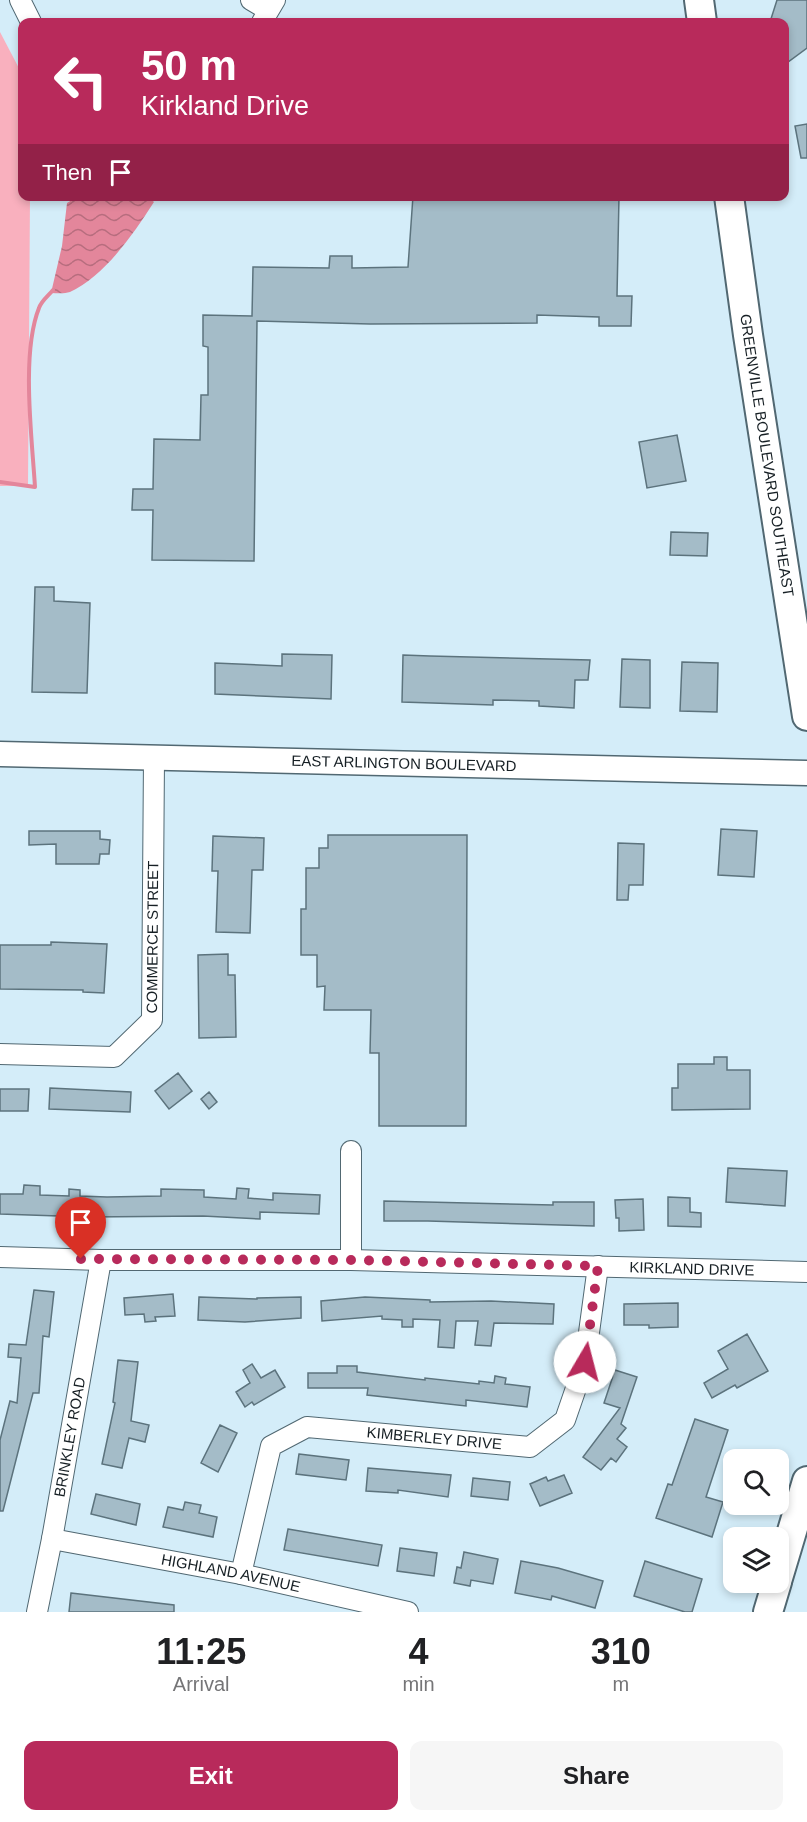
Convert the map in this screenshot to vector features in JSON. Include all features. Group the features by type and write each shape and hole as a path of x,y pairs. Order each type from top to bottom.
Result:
{"highway":[{"path":"699,0 701,18"},
{"name":"GREENVILLE BOULEVARD SOUTHEAST","path":"730,201 807,716"},
{"path":"789,1541 807,1481"},
{"path":"768,1612 774,1593"}],"main road":[{"name":"EAST ARLINGTON BOULEVARD","path":"0,754 807,773"}],"street":[{"path":"20,0 29,18"},
{"path":"251,0 268,11"},
{"name":"COMMERCE STREET","path":"0,1054 114,1058 152,1020 154,758"},
{"path":"351,1151 351,1260"},
{"name":"KIRKLAND DRIVE","path":"0,1257 101,1260 351,1260 807,1272"},
{"name":"BRINKLEY ROAD","path":"37,1612 101,1260"},
{"name":"KIMBERLEY DRIVE","path":"241,1574 271,1446 307,1427 530,1447 566,1420 585,1362 598,1266"},
{"name":"HIGHLAND AVENUE","path":"52,1539 241,1574 359,1607 408,1612"}],"shaded area":[{"path":"0,32 18,66 18,201 30,201 28,486 0,486"}],"water":[{"path":"70,201 154,202 118,253 95,276 70,292 51,293 62,246 67,203"}],"building":[{"path":"777,0 807,0 807,48 789,61 789,18 771,18"},
{"path":"807,124 807,158 801,158 795,126"},
{"path":"413,201 619,201 617,296 632,296 631,326 599,326 599,317 537,315 537,323 370,324 257,321 254,561 152,560 153,510 132,510 133,489 153,489 154,439 200,440 201,395 208,395 208,347 203,346 203,315 252,316 253,267 329,268 330,256 352,256 352,268 408,267"},
{"path":"677,435 686,481 647,488 639,442"},
{"path":"671,532 708,533 707,556 670,555"},
{"path":"35,587 54,587 54,601 90,603 87,693 32,692"},
{"path":"282,654 332,655 331,699 215,694 215,663 282,666"},
{"path":"403,655 590,660 588,680 575,680 574,708 539,706 539,701 493,700 493,705 402,702"},
{"path":"622,659 650,660 650,708 620,707"},
{"path":"682,662 718,663 717,712 680,711"},
{"path":"721,829 757,831 754,877 718,875"},
{"path":"29,831 100,831 100,839 110,840 109,854 100,854 99,864 56,864 56,844 29,845"},
{"path":"328,835 467,835 466,1126 379,1126 379,1053 370,1053 371,1010 324,1010 325,986 317,987 317,955 301,955 301,909 306,909 306,868 319,868 319,848 328,848"},
{"path":"213,836 264,838 263,870 252,870 250,933 216,932 218,871 212,871"},
{"path":"618,843 644,844 643,885 629,885 628,900 617,900"},
{"path":"51,942 107,944 104,993 83,992 83,990 0,989 0,945 51,945"},
{"path":"228,954 228,975 235,975 236,1037 199,1038 198,955"},
{"path":"714,1057 727,1057 727,1070 750,1070 750,1109 672,1110 672,1088 678,1088 678,1064 714,1064"},
{"path":"178,1073 192,1091 169,1109 155,1091"},
{"path":"50,1088 131,1092 130,1112 49,1109"},
{"path":"0,1089 29,1089 28,1111 0,1111"},
{"path":"209,1092 217,1102 209,1109 201,1099"},
{"path":"728,1168 787,1171 785,1206 726,1202"},
{"path":"24,1185 40,1186 40,1195 69,1196 69,1189 80,1190 80,1196 161,1196 161,1189 204,1190 204,1197 236,1199 237,1188 249,1189 248,1198 273,1200 273,1193 320,1195 319,1214 260,1212 260,1219 203,1216 88,1217 0,1214 0,1194 23,1194"},
{"path":"668,1197 690,1198 690,1212 701,1213 701,1227 668,1226"},
{"path":"643,1199 644,1230 619,1231 615,1200"},
{"path":"384,1201 553,1205 553,1202 594,1202 594,1226 384,1221"},
{"path":"34,1290 54,1292 49,1337 43,1336 39,1393 33,1393 3,1511 0,1511 0,1440 10,1401 17,1403 21,1358 8,1357 9,1344 26,1345"},
{"path":"173,1294 175,1316 155,1317 156,1321 145,1322 144,1314 125,1315 124,1298"},
{"path":"199,1297 257,1299 301,1297 301,1318 245,1322 198,1320"},
{"path":"365,1297 430,1300 430,1302 491,1301 554,1304 553,1324 494,1323 491,1346 475,1345 478,1321 456,1321 454,1348 438,1347 440,1320 413,1319 413,1327 402,1327 402,1320 382,1319 382,1316 322,1321 321,1301"},
{"path":"678,1303 678,1327 649,1328 649,1325 624,1325 624,1304"},
{"path":"747,1334 768,1371 737,1388 735,1385 712,1398 704,1383 728,1369 718,1351"},
{"path":"118,1360 138,1362 131,1421 149,1425 145,1442 129,1438 122,1468 102,1464 115,1403 113,1402"},
{"path":"252,1364 261,1378 275,1370 285,1387 254,1405 252,1402 245,1407 236,1392 250,1383 243,1370"},
{"path":"337,1366 357,1366 357,1372 479,1384 479,1381 494,1383 495,1376 506,1378 505,1384 530,1387 527,1407 466,1400 466,1406 367,1395 368,1388 308,1388 308,1373 337,1373"},
{"path":"615,1370 637,1377 621,1424 626,1428 617,1439 627,1447 616,1462 611,1458 601,1470 583,1457 620,1408 604,1403"},
{"path":"695,1419 728,1430 706,1497 723,1502 712,1537 656,1518 668,1484 672,1485"},
{"path":"220,1425 237,1433 218,1472 201,1463"},
{"path":"299,1454 349,1460 346,1480 296,1474"},
{"path":"368,1468 451,1475 448,1497 398,1490 398,1493 366,1491"},
{"path":"564,1475 572,1493 540,1506 530,1484 546,1477 548,1481"},
{"path":"473,1478 510,1482 508,1500 471,1496"},
{"path":"96,1494 140,1504 136,1525 91,1514"},
{"path":"185,1502 201,1505 199,1513 217,1517 213,1537 163,1527 168,1507 183,1510"},
{"path":"288,1529 382,1545 378,1566 284,1550"},
{"path":"400,1548 437,1553 434,1576 397,1571"},
{"path":"464,1552 498,1559 493,1584 471,1580 470,1586 454,1583 457,1567 461,1568"},
{"path":"521,1561 558,1568 603,1581 595,1608 552,1596 551,1600 515,1593"},
{"path":"645,1561 702,1579 692,1612 685,1612 634,1596"},
{"path":"71,1593 174,1605 174,1612 69,1612"}],"waterway":[{"path":"0,482 35,487 29,396 30,348 39,308 53,290"}],"route":[{"path":"81,1259 351,1260 598,1266 585,1362"}]}
